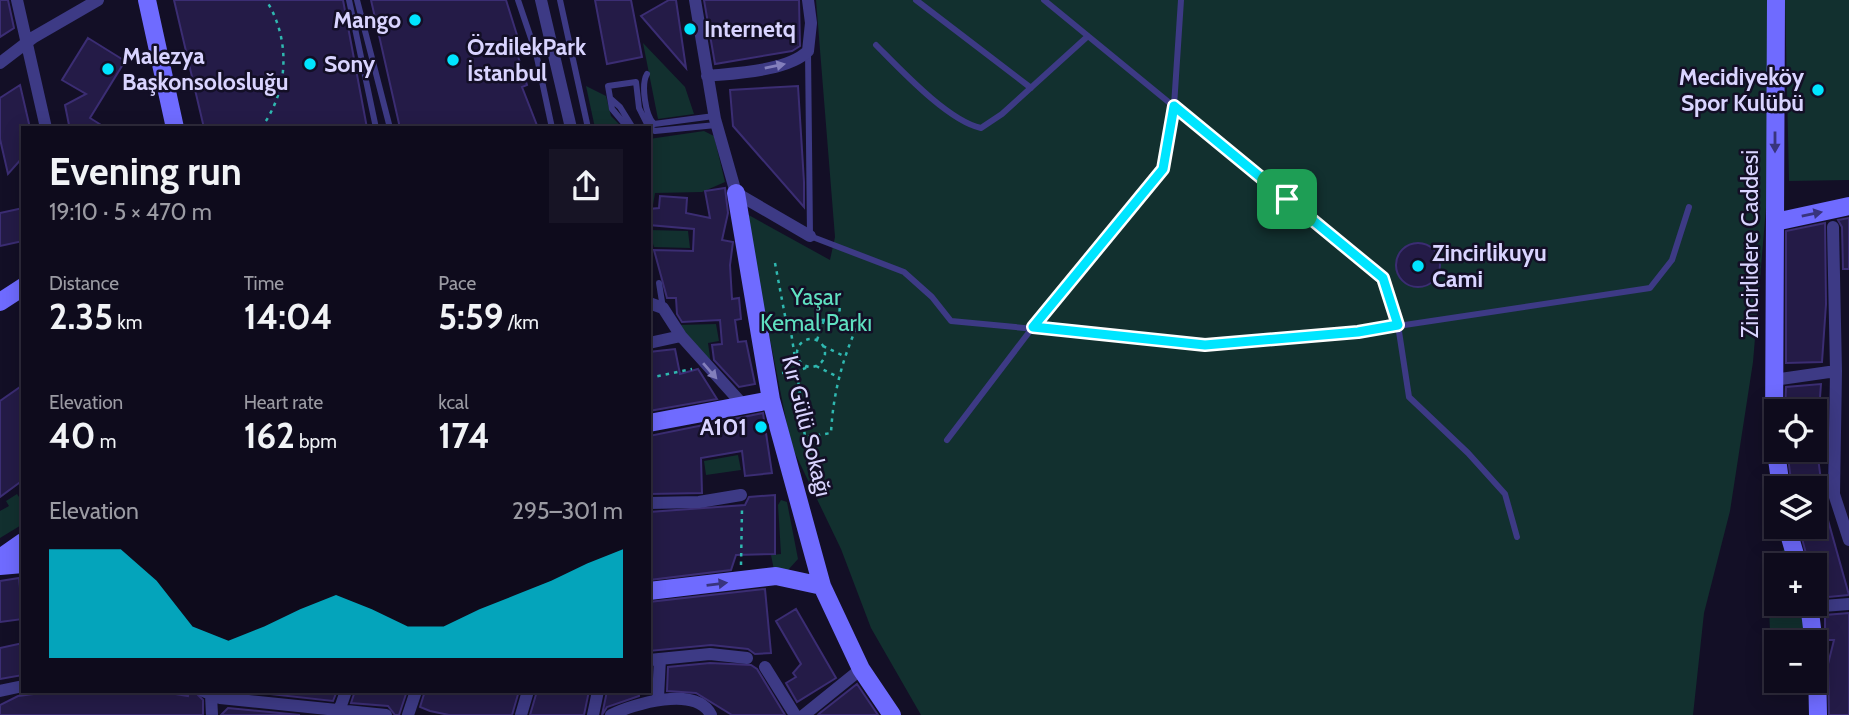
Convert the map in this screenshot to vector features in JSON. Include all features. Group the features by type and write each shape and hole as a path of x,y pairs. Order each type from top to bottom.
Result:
{"street":[{"path":"17,0 46,126"},
{"path":"0,63 98,0"},
{"path":"147,0 175,126"},
{"path":"541,0 569,122"},
{"path":"695,0 716,120 736,193 810,236"},
{"path":"707,76 749,72 798,61 808,51 811,23 808,0"},
{"name":"Zincirlidere Caddesi","path":"1776,0 1774,437 1779,476"},
{"name":"Kır Gülü Sokağı","path":"736,193 771,400 822,586 861,669 892,715"},
{"path":"1775,222 1849,206"},
{"path":"1833,227 1836,371 1834,494 1849,540"},
{"path":"0,302 21,288"},
{"path":"651,304 663,309 681,336 744,406"},
{"path":"651,344 681,336"},
{"path":"1774,380 1836,371"},
{"path":"651,423 771,400"},
{"path":"651,503 699,502 741,495"},
{"path":"0,558 21,543"},
{"path":"0,566 21,564"},
{"path":"651,591 776,576 822,586"},
{"path":"1827,605 1849,604"},
{"path":"658,698 654,660 710,654 747,658"},
{"path":"765,667 795,715"},
{"path":"804,715 861,669"},
{"path":"0,691 21,687"},
{"path":"212,715 207,693 267,703 386,715"},
{"path":"340,711 345,693"},
{"path":"408,715 415,693"},
{"path":"521,715 527,693"},
{"path":"593,715 598,693"},
{"path":"1818,693 1818,715"},
{"path":"1822,693 1823,715"},
{"path":"611,715 658,698 698,703 711,715"}],"lane":[{"path":"349,0 376,126"},
{"path":"357,0 389,126"},
{"path":"518,0 536,53 552,126"},
{"path":"560,0 588,126"},
{"path":"916,0 1031,88"},
{"path":"1044,0 1383,278 1398,325 1409,397 1468,453 1505,494 1517,537"},
{"path":"947,440 1033,327 1163,169 1174,106 1181,0"},
{"path":"876,45 924,91 970,126 981,128 1031,88 1088,36"},
{"path":"808,51 810,236 904,272 932,297 951,321 1205,345 1358,332 1650,288 1672,260 1689,207"},
{"path":"647,74 646,96 650,119 654,124 716,120"},
{"path":"628,126 611,109 608,86 636,82 639,108 648,126"},
{"path":"569,122 585,112"},
{"path":"651,129 655,131 716,120"},
{"path":"659,283 663,309"}],"path":[{"path":"263,126 272,114 281,87 284,59 279,26 266,0"},
{"path":"775,263 786,321"},
{"path":"839,320 840,303"},
{"path":"771,323 802,320 852,320 858,324 844,356 833,401 831,433 805,437 791,332 802,320"},
{"path":"817,341 824,320"},
{"path":"809,367 802,364 798,349 802,343 817,341 844,356"},
{"path":"767,376 816,366 822,361 823,346"},
{"path":"651,378 706,365"},
{"path":"816,366 839,378"},
{"path":"741,495 744,527 742,559"}],"green space":[{"name":"Yaşar Kemal Parkı","path":"816,0 1767,0 1768,184 1753,362 1730,511 1704,613 1693,715 921,715 871,628 841,549 791,445 745,213 830,260 835,237"},
{"name":"Mecidiyeköy Spor Kulübü","path":"1785,0 1849,0 1849,180 1789,181"},
{"path":"643,43 685,87 694,114 658,119"},
{"path":"586,86 606,96 611,116 621,126 595,126"},
{"path":"704,131 714,136 725,182 702,192 655,193 651,205 651,139"},
{"path":"651,230 688,231 690,248 654,247"},
{"path":"716,324 719,341 708,343 711,364 679,325"},
{"path":"738,455 741,470 706,475 704,461"},
{"path":"17,494 21,500 21,525 0,538 0,511 9,506 6,501"},
{"path":"781,500 787,502 798,559 788,570 774,570 771,555 781,554 778,505"},
{"path":"1769,616 1803,616 1805,630 1770,630"}],"building":[{"path":"0,0 8,0 14,28 0,37"},
{"path":"174,0 343,0 367,126 204,126"},
{"name":"ÖzdilekPark İstanbul","path":"371,0 506,0 517,35 514,36 520,51 517,53 527,85 522,87 537,126 400,126"},
{"path":"595,0 631,0 642,57 607,64"},
{"path":"669,0 676,0 686,68 641,16"},
{"path":"704,0 799,0 800,46 792,51 715,64"},
{"path":"88,38 125,61 90,118 103,126 69,125 65,105 86,94 62,80"},
{"path":"20,85 30,126 21,126 21,159 8,174 0,139 0,98"},
{"path":"798,86 804,207 733,126 730,90"},
{"path":"725,188 728,213 722,240 733,242 730,265 732,299 739,298 741,319 735,320 738,342 746,341 755,384 739,387 714,360 712,345 722,344 720,320 682,322 677,314 676,298 667,298 654,250 693,251 694,229 651,225 651,209 659,208 660,196 687,198 686,213 710,218 705,191"},
{"path":"21,208 21,241 0,246 0,213"},
{"path":"1849,218 1849,269 1843,269 1842,227 1838,220"},
{"path":"1825,223 1826,304 1822,362 1786,363 1786,231"},
{"name":"Zincirlikuyu Cami","path":"1418,243 1427,244 1434,249 1439,256 1439,274 1434,281 1427,286 1418,287 1409,286 1402,281 1397,274 1396,265 1397,256 1402,249 1409,244"},
{"path":"675,349 680,374 698,369 717,399 651,411 651,352"},
{"path":"1821,384 1820,399 1786,399 1786,387"},
{"path":"21,386 21,481 0,497 0,401"},
{"path":"763,413 772,473 745,476 742,451 701,458 702,493 651,494 651,436"},
{"path":"1789,462 1819,462 1820,476 1790,476"},
{"path":"775,495 775,554 736,555 731,570 651,580 651,512 745,505 749,497"},
{"path":"1827,517 1849,595 1827,597 1827,553 1806,553 1802,539 1827,539"},
{"path":"19,578 21,619 0,622 0,581"},
{"path":"765,589 771,653 755,654 748,649 711,645 651,651 651,602"},
{"path":"796,609 836,678 797,702 786,683 796,677 793,673 801,664 776,621"},
{"path":"1849,613 1849,715 1829,715 1828,664 1834,640 1827,640 1827,615"},
{"path":"21,643 21,675 0,679 0,648"},
{"path":"710,663 751,665 757,669 785,715 732,715 696,693 667,691 668,667"},
{"path":"857,684 878,715 818,715 820,713"},
{"path":"41,693 169,693 188,696 189,693 196,693 203,700 203,715 0,715 0,705 18,696"},
{"path":"260,693 336,693 333,701"},
{"path":"354,693 406,693 399,715 395,715 388,706 351,703"},
{"path":"424,693 518,693 512,715 449,715 420,707"},
{"path":"536,693 589,693 584,715 530,715"},
{"path":"607,693 639,693 639,696 607,707 602,715"},
{"path":"228,708 300,715 221,715"}],"place":[{"name":"Mango","path":"415,20"},
{"name":"Internetq","path":"690,29"},
{"name":"ÖzdilekPark İstanbul","path":"453,60"},
{"name":"Sony","path":"310,64"},
{"name":"Malezya Başkonsolosluğu","path":"108,69"},
{"name":"Mecidiyeköy Spor Kulübü","path":"1818,90"},
{"name":"Zincirlikuyu Cami","path":"1418,266"},
{"name":"A101","path":"761,427"}],"route":[{"path":"1174,106 1287,199 1383,278 1398,325 1358,332 1205,345 1033,327 1163,169 1174,106"}]}
